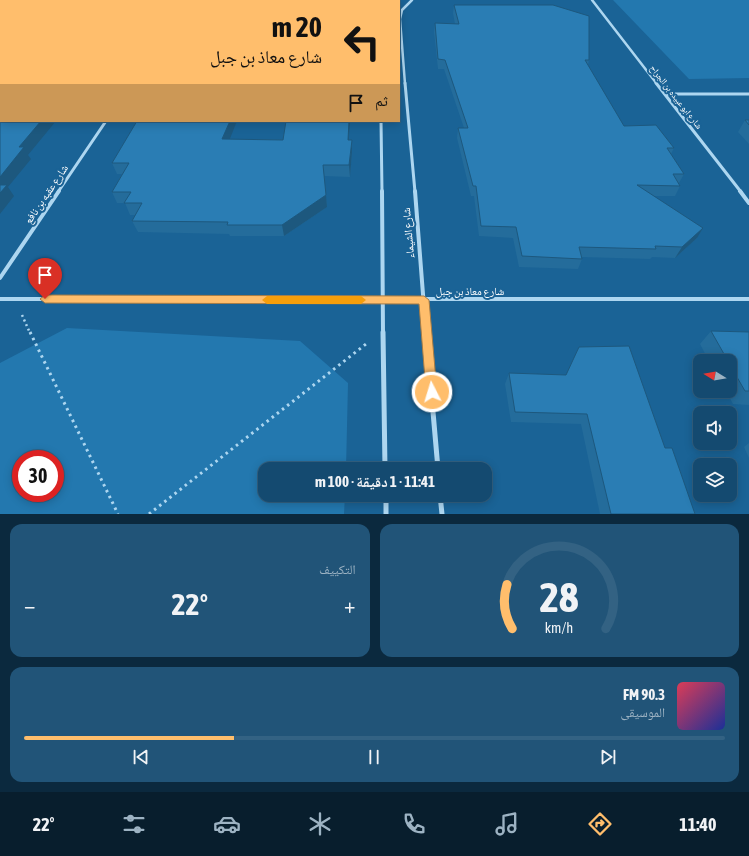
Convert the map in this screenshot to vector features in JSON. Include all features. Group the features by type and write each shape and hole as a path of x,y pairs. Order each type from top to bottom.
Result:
{"street":[{"name":"شارع الشيماء","path":"412,0 402,10 400,19 437,462"},
{"name":"شارع ابو عبيده بن الجراح","path":"592,0 749,203"},
{"path":"665,94 749,94"},
{"name":"شارع عقبه بن نافع","path":"0,278 105,122"},
{"path":"381,122 385,462"},
{"name":"شارع معاذ بن جبل","path":"0,299 749,299"},
{"path":"386,502 386,514"},
{"path":"441,502 442,514"}],"path":[{"path":"14,299 118,514"},
{"path":"150,514 383,330"}],"shaded area":[{"path":"613,0 749,0 749,78 689,79"},
{"path":"67,328 300,341 348,383 346,462 258,462 258,502 345,502 344,514 0,514 0,363"}],"building":[{"path":"454,5 553,5 589,16 589,60 585,60 624,126 656,125 674,148 667,148 684,174 673,174 680,186 637,185 703,228 682,247 655,246 656,249 579,247 582,259 522,256 516,227 481,226 476,186 473,186 458,128 468,128 445,60 438,59 435,23 459,24"},
{"path":"0,122 40,122 19,147 24,147 0,177"},
{"path":"136,122 230,122 222,139 283,140 286,122 349,122 348,140 352,140 349,165 323,165 326,195 282,225 227,225 228,222 132,221 142,203 124,203 131,192 112,192 129,163 112,163"},
{"path":"0,185 7,185 0,193"},
{"path":"711,331 749,332 749,391 745,391 737,377 737,354 724,354"},
{"path":"629,346 665,448 672,448 695,514 611,514 587,414 515,412 509,373 566,375 579,347"}],"slow traffic":[{"path":"267,300 361,300"}],"route":[{"path":"45,299 424,300 432,392"}]}
